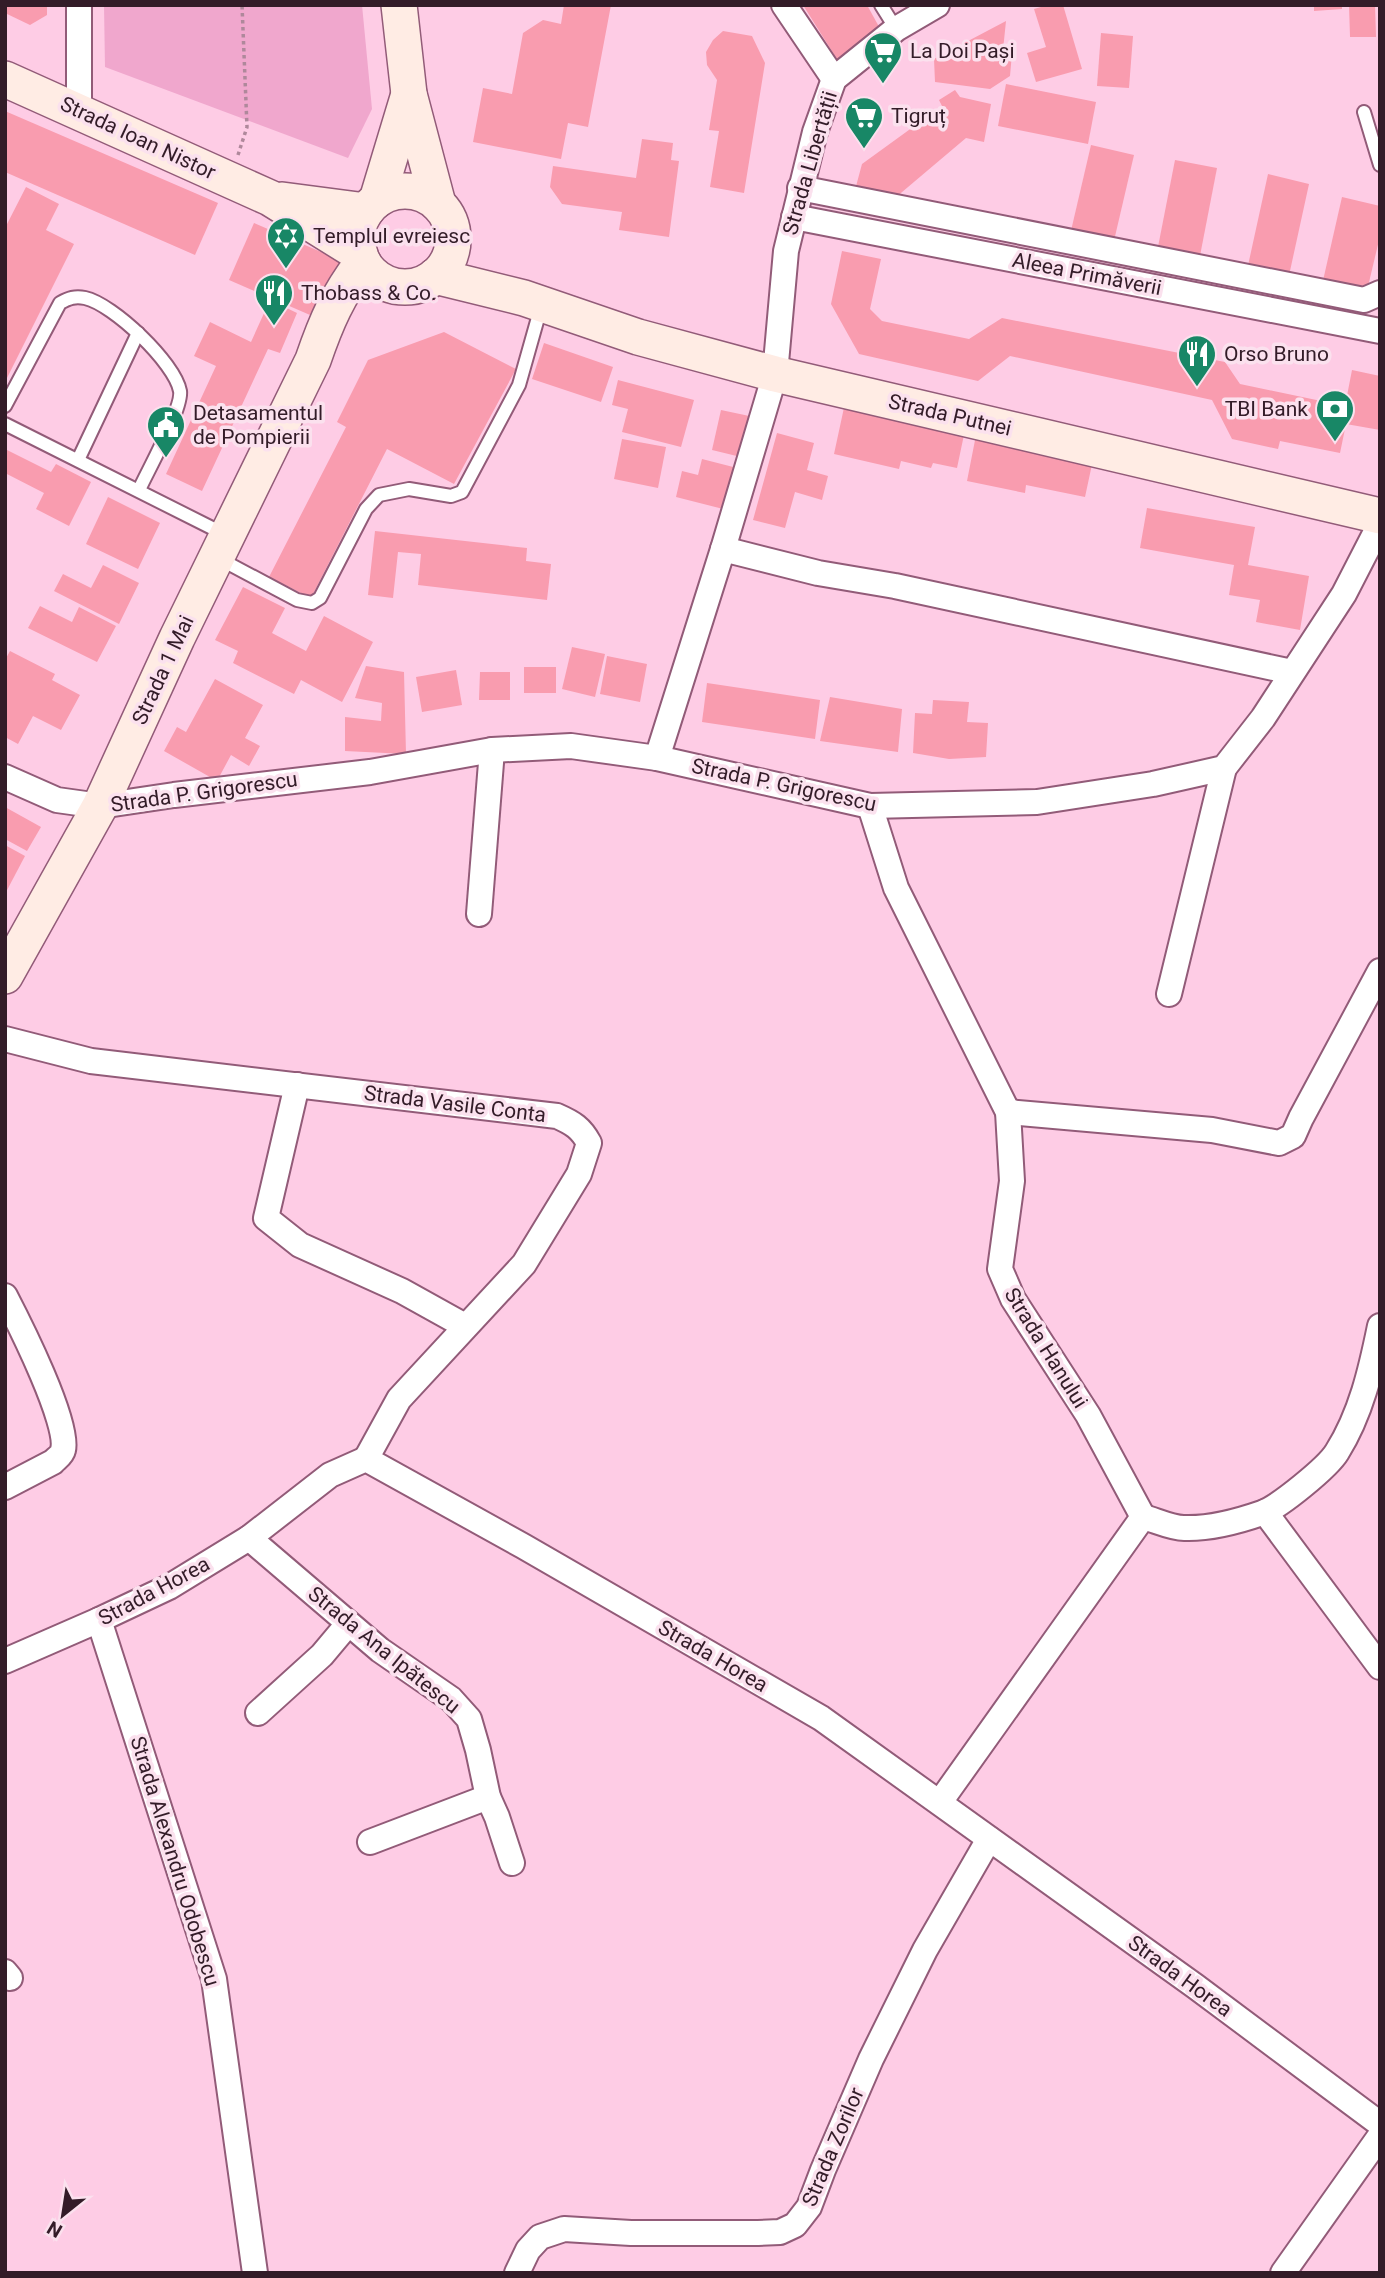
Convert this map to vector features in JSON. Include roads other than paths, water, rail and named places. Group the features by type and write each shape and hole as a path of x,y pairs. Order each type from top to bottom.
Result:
{"main road":[{"path":"400,5 409,94 438,204"},
{"name":"Strada Ioan Nistor","path":"5,79 270,198 361,258"},
{"path":"371,205 392,192 408,191 424,195 438,204 452,226 451,254 445,266 421,284 408,287 392,285 379,279 361,258 358,232 371,205 409,94"},
{"name":"Strada Ioan Nistor","path":"270,198 371,205"},
{"name":"Strada Putnei","path":"453,240 533,301"},
{"name":"Strada 1 Mai","path":"8,964 100,806 313,360 342,289 361,258"},
{"name":"Strada Putnei","path":"435,276 533,301 638,337 775,374 1380,516"},
{"name":"Strada 1 Mai","path":"313,360 327,349 361,305 392,285"}],"street":[{"path":"79,5 79,111"},
{"path":"784,5 834,79"},
{"name":"Strada Libertății","path":"657,758 775,374 786,251 814,132 834,79 896,29 937,5"},
{"name":"Aleea Primăverii","path":"800,188 1364,300 1380,293"},
{"name":"Aleea Primăverii","path":"794,217 1380,331"},
{"path":"1169,994 1224,768 1263,718 1344,594 1380,524"},
{"path":"723,549 818,573 895,586 1292,672"},
{"name":"Strada P. Grigorescu","path":"5,777 57,800 100,806 174,794 370,772 492,750 571,746 657,758 870,806 1037,802 1224,768"},
{"path":"479,914 492,750"},
{"name":"Strada Hanului","path":"870,806 896,888 1008,1112 1012,1181 1000,1269 1013,1299 1087,1415 1143,1517"},
{"path":"1008,1112 1212,1130 1279,1143 1293,1136 1380,971"},
{"name":"Strada Vasile Conta","path":"5,1039 91,1061 557,1116 574,1123 583,1132 589,1143 579,1174 524,1264 399,1399 366,1459"},
{"path":"297,1085 266,1218 300,1245 402,1292 465,1326"},
{"path":"5,1296 58,1416 64,1447 60,1457 53,1462 5,1487"},
{"path":"940,1802 1143,1517 1182,1528 1212,1525 1265,1512 1305,1483 1335,1455 1375,1378 1380,1326"},
{"name":"Strada Horea","path":"5,1661 169,1587 249,1538 330,1475 366,1459 821,1718 1195,1986 1380,2124"},
{"path":"1265,1512 1380,1667"},
{"name":"Strada Ana Ipătescu","path":"249,1538 380,1650 451,1699 469,1719 488,1797 498,1817 512,1863"},
{"name":"Strada Alexandru Odobescu","path":"99,1620 214,1979 255,2273"},
{"path":"258,1713 322,1655 348,1624"},
{"path":"370,1842 488,1797"},
{"name":"Strada Zorilor","path":"517,2273 528,2250 540,2237 564,2230 758,2233 780,2232 795,2225 809,2207 871,2059 925,1950 989,1839"},
{"path":"1283,2273 1380,2136"}],"lane":[{"path":"881,5 896,29"},
{"path":"1364,112 1380,165"},
{"path":"5,406 60,303 71,296 88,298 109,309 138,333 169,368 180,391 177,408 139,490"},
{"path":"5,424 139,490 297,600 312,603 320,598 366,509 379,495 409,489 451,496 461,492 519,385 533,301"},
{"path":"78,460 138,333"}],"place":[{"name":"La Doi Pași","path":"883,85"},
{"name":"Tigruț","path":"864,150"},
{"name":"Templul evreiesc","path":"286,270"},
{"name":"Thobass & Co.","path":"274,327"},
{"name":"Orso Bruno","path":"1197,388"},
{"name":"TBI Bank","path":"1335,443"},
{"name":"Detasamentul de Pompierii","path":"166,459"}]}
